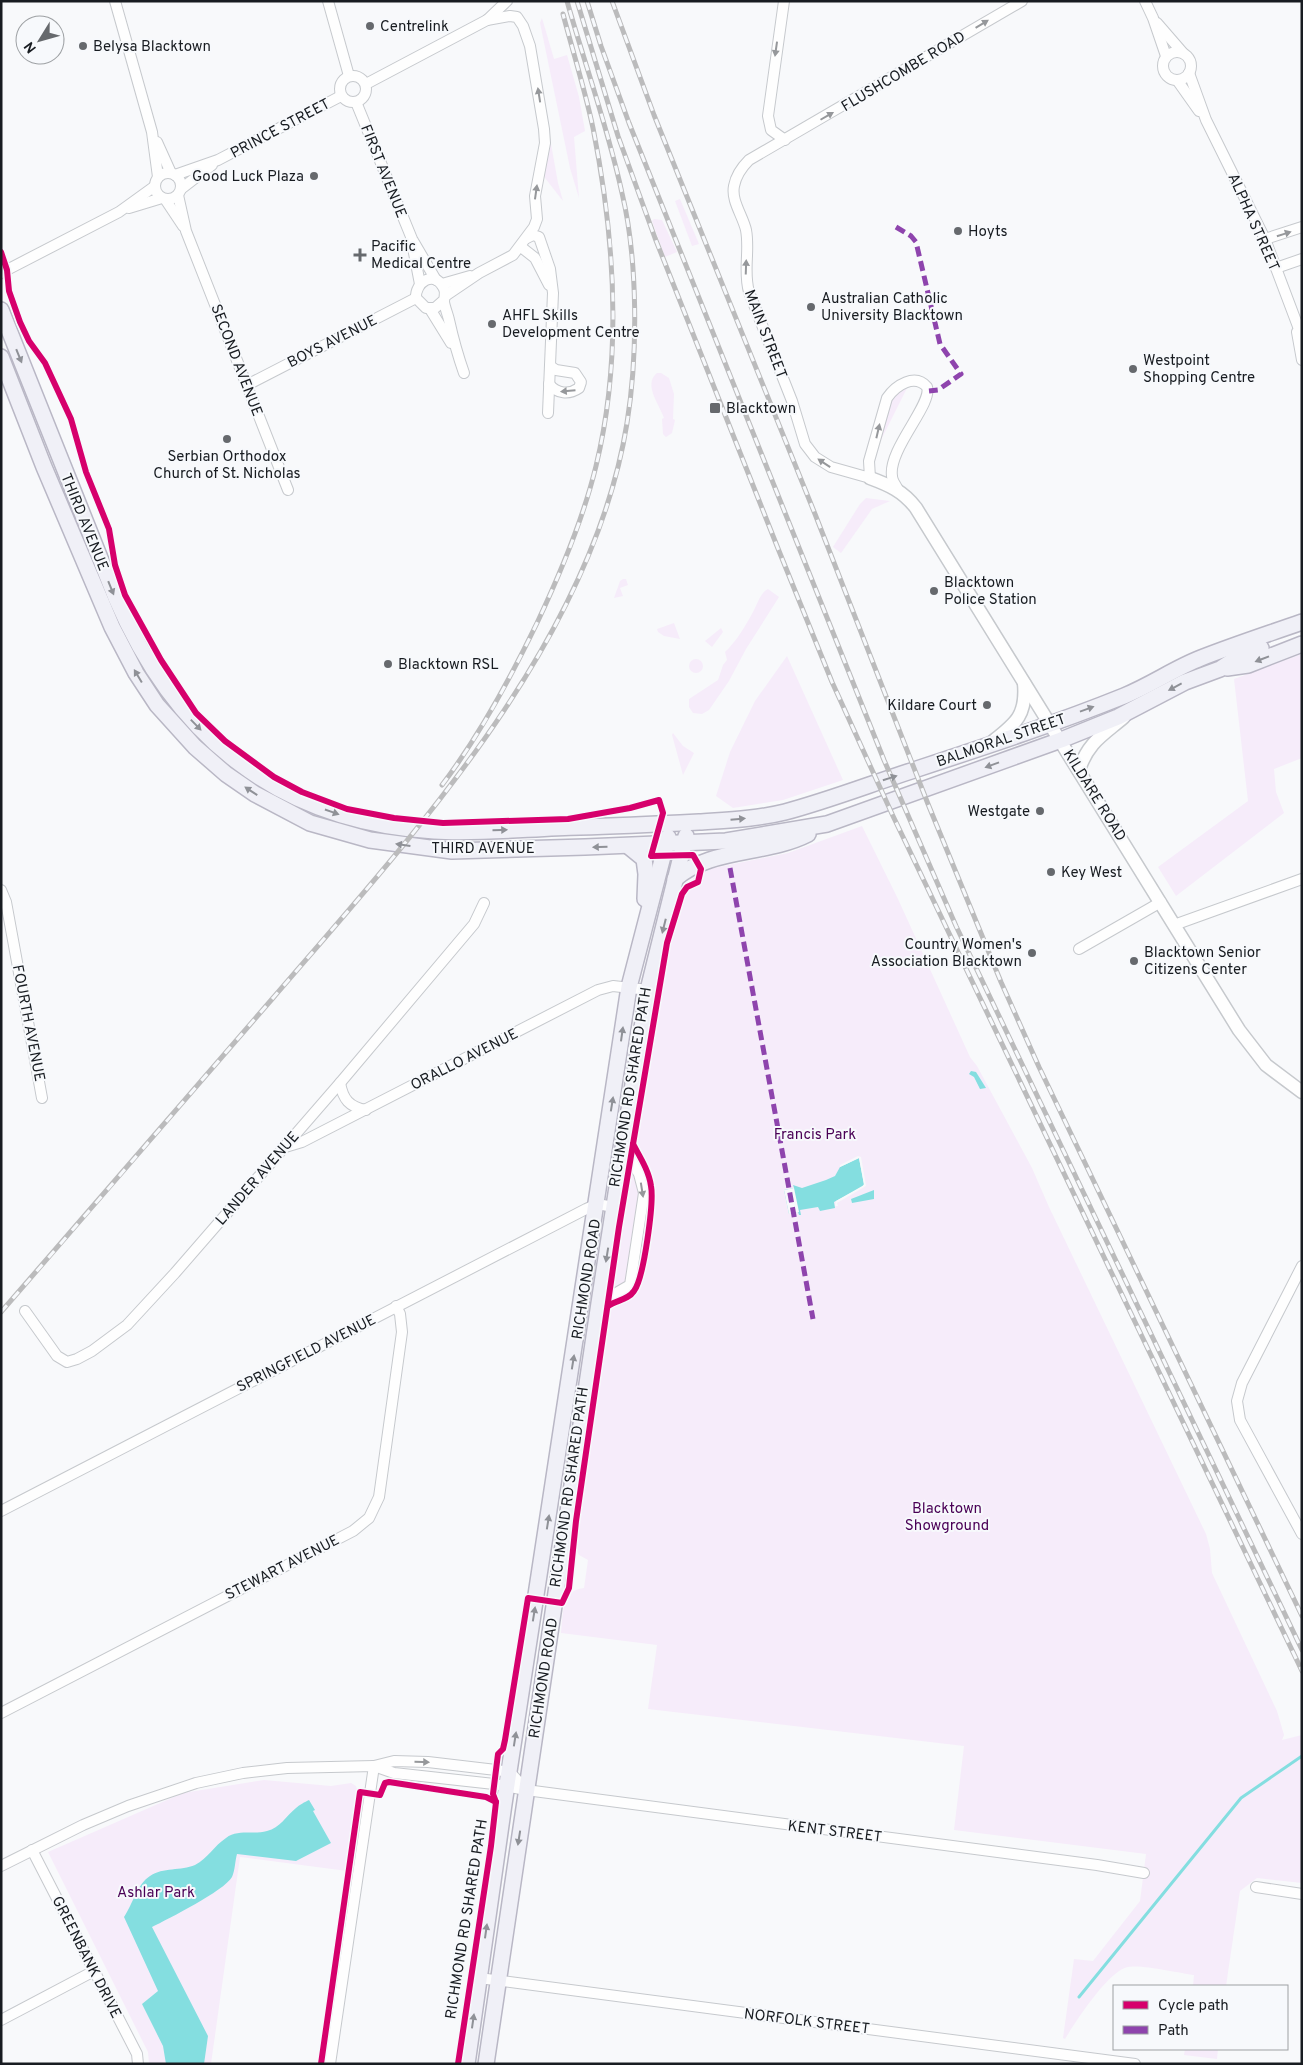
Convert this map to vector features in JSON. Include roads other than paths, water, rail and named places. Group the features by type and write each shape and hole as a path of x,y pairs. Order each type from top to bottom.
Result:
{"main road":[{"name":"THIRD AVENUE","path":"1,310 113,592 135,641 169,695 205,734 225,752 265,780 311,805 358,821 385,826 454,831 690,822"},
{"name":"THIRD AVENUE","path":"1,357 51,483 126,656 146,689 170,720 195,747 226,774 255,794 310,823 370,840 452,851 683,843"},
{"name":"BALMORAL STREET","path":"690,822 757,817 821,802 988,745 1125,695 1198,659 1302,622"},
{"name":"BALMORAL STREET","path":"1220,669 1243,654 1302,633"},
{"name":"BALMORAL STREET","path":"683,843 726,841 827,824 1061,740 1131,710 1184,682 1220,669 1248,665 1302,644"},
{"name":"RICHMOND ROAD","path":"486,2064 599,1303 648,990 676,879 683,843 690,822"},
{"name":"RICHMOND ROAD","path":"467,2064 508,1780 629,987 672,823"},
{"path":"676,879 685,870 698,863 775,846 805,836 827,824"},
{"path":"628,846 639,853 644,859 646,866 644,928"}],"street":[{"path":"115,1 152,132 157,193 163,198"},
{"path":"328,1 348,76"},
{"path":"366,84 487,20 507,1"},
{"path":"784,1 768,116 771,130 785,140"},
{"name":"FLUSHCOMBE ROAD","path":"785,140 1022,1"},
{"path":"1144,1 1153,18 1166,56"},
{"path":"479,273 439,282 427,279 420,284 416,298 422,306 430,309 438,307 445,298 479,273 513,255 527,238 537,219 535,196 545,143 533,64 520,21 514,16 487,20"},
{"path":"1153,18 1183,52 1192,65 1189,73 1184,78 1177,80 1168,77 1163,70 1166,56 1174,52 1183,52"},
{"name":"ALPHA STREET","path":"1189,73 1206,120 1265,239 1296,326 1302,360"},
{"path":"348,76 360,77 366,84 364,97 356,102 348,102 341,96 341,82 348,76"},
{"name":"ALPHA STREET","path":"1177,80 1206,120"},
{"name":"PRINCE STREET","path":"173,174 218,160 341,96"},
{"name":"FIRST AVENUE","path":"356,102 412,239 439,282"},
{"path":"1,273 119,212 163,198 172,199 180,192 181,181 173,174 152,132"},
{"name":"MAIN STREET","path":"785,140 749,160 738,174 734,185 734,195 747,239 745,266 747,286 792,401 805,444 815,457 830,467 870,478"},
{"name":"PRINCE STREET","path":"180,192 218,160"},
{"path":"119,212 157,182 164,174 173,174"},
{"name":"SECOND AVENUE","path":"180,192 186,230 288,490"},
{"name":"SECOND AVENUE","path":"163,198 186,230"},
{"path":"1265,239 1302,228"},
{"path":"527,238 533,235 541,240 550,269 553,293 548,413"},
{"name":"FIRST AVENUE","path":"412,239 420,284"},
{"path":"521,247 535,258 553,293"},
{"path":"1276,268 1302,259"},
{"path":"439,282 445,298 457,352 464,373"},
{"name":"BOYS AVENUE","path":"247,385 416,298"},
{"path":"430,309 457,352"},
{"name":"ALPHA STREET","path":"1296,326 1302,337"},
{"path":"549,384 555,390 568,393 579,388 581,382 575,373 556,370 550,366"},
{"path":"870,478 868,461 887,398 894,390 908,381 920,380 927,387 928,396 909,428 894,460 891,474 898,490"},
{"name":"KILDARE ROAD","path":"870,478 898,490 916,508 1251,1047 1266,1065 1302,1092"},
{"path":"988,745 1013,725 1020,716 1026,697 1024,682"},
{"path":"1079,770 1087,750 1131,710"},
{"path":"1174,925 1302,879"},
{"name":"FOURTH AVENUE","path":"1,890 6,902 42,1098"},
{"path":"1079,949 1161,902"},
{"name":"LANDER AVENUE","path":"25,1311 57,1356 63,1361 70,1362 80,1358 120,1331 175,1273 340,1083 474,924 484,903"},
{"name":"ORALLO AVENUE","path":"282,1148 302,1142 366,1110 598,990 613,986 648,990"},
{"path":"340,1083 348,1103 356,1108 366,1110"},
{"path":"599,1303 630,1285 632,1276 644,1193 639,1174 624,1146"},
{"path":"597,1204 614,1207"},
{"name":"SPRINGFIELD AVENUE","path":"1,1512 396,1306 597,1204"},
{"path":"1302,1266 1242,1383 1237,1401 1240,1420 1302,1534"},
{"name":"STEWART AVENUE","path":"1,1713 353,1531 369,1518 379,1497 395,1390 402,1332 401,1319 396,1306"},
{"path":"1,1866 105,1815 157,1795 196,1783 242,1773 287,1768 374,1766 394,1762 428,1762 459,1764 508,1780 526,1790"},
{"path":"374,1766 394,1773 494,1784 508,1780"},
{"path":"330,2064 374,1766"},
{"name":"KENT STREET","path":"508,1780 526,1790 1077,1862 1144,1873"},
{"name":"GREENBANK DRIVE","path":"32,1850 138,2054 138,2064"},
{"path":"1256,1887 1302,1894"},
{"path":"1,2020 94,1971"},
{"name":"NORFOLK STREET","path":"479,1978 1135,2064"}],"water":[{"path":"971,1071 976,1072 986,1088 980,1089 974,1077 969,1074"},
{"path":"859,1158 864,1184 862,1187 834,1202 835,1208 820,1211 818,1207 800,1210 801,1215 798,1212 789,1214 784,1190 794,1188 793,1185 802,1188 826,1180 835,1176 840,1167"},
{"path":"874,1190 874,1199 852,1203 851,1199"},
{"path":"309,1800 331,1843 296,1861 237,1854 233,1875 227,1883 195,1904 152,1927 208,2036 204,2064 166,2064 163,2046 142,2004 158,1991 124,1917 138,1889 155,1873 195,1865 231,1835 262,1832 272,1829 279,1825 297,1807"}],"waterway":[{"path":"1079,1997 1241,1798 1302,1756"}],"railway":[{"path":"1,1312 327,936 437,802 489,732 537,659 577,583 607,504 627,423 633,368 635,308 631,248 622,193 603,121 567,1"},
{"path":"577,1 618,136 655,238 832,682 893,816 1302,1671"},
{"path":"587,1 629,123 884,760 956,926 1302,1650"},
{"path":"612,1 654,115 815,514 928,804 1001,982 1039,1067 1302,1616"},
{"path":"442,785 494,706 546,604 571,546 585,506 605,424 613,340 611,254 607,212 593,128 563,14"}],"place":[{"name":"Centrelink","path":"370,26"},
{"name":"Belysa Blacktown","path":"83,46"},
{"name":"Good Luck Plaza","path":"314,176"},
{"name":"Hoyts","path":"958,231"},
{"name":"Pacific Medical Centre","path":"360,255"},
{"name":"Australian Catholic University Blacktown","path":"811,307"},
{"name":"AHFL Skills Development Centre","path":"492,324"},
{"name":"Westpoint Shopping Centre","path":"1133,369"},
{"name":"Blacktown","path":"715,408"},
{"name":"Serbian Orthodox Church of St. Nicholas","path":"227,439"},
{"name":"Blacktown Police Station","path":"934,591"},
{"name":"Blacktown RSL","path":"388,664"},
{"name":"Kildare Court","path":"987,705"},
{"name":"Westgate","path":"1040,811"},
{"name":"Key West","path":"1051,872"},
{"name":"Country Women's Association Blacktown","path":"1032,953"},
{"name":"Blacktown Senior Citizens Center","path":"1134,961"}],"park label":[{"name":"Francis Park","path":"815,1134"},
{"name":"Blacktown Showground","path":"947,1516"},
{"name":"Ashlar Park","path":"156,1892"}]}
